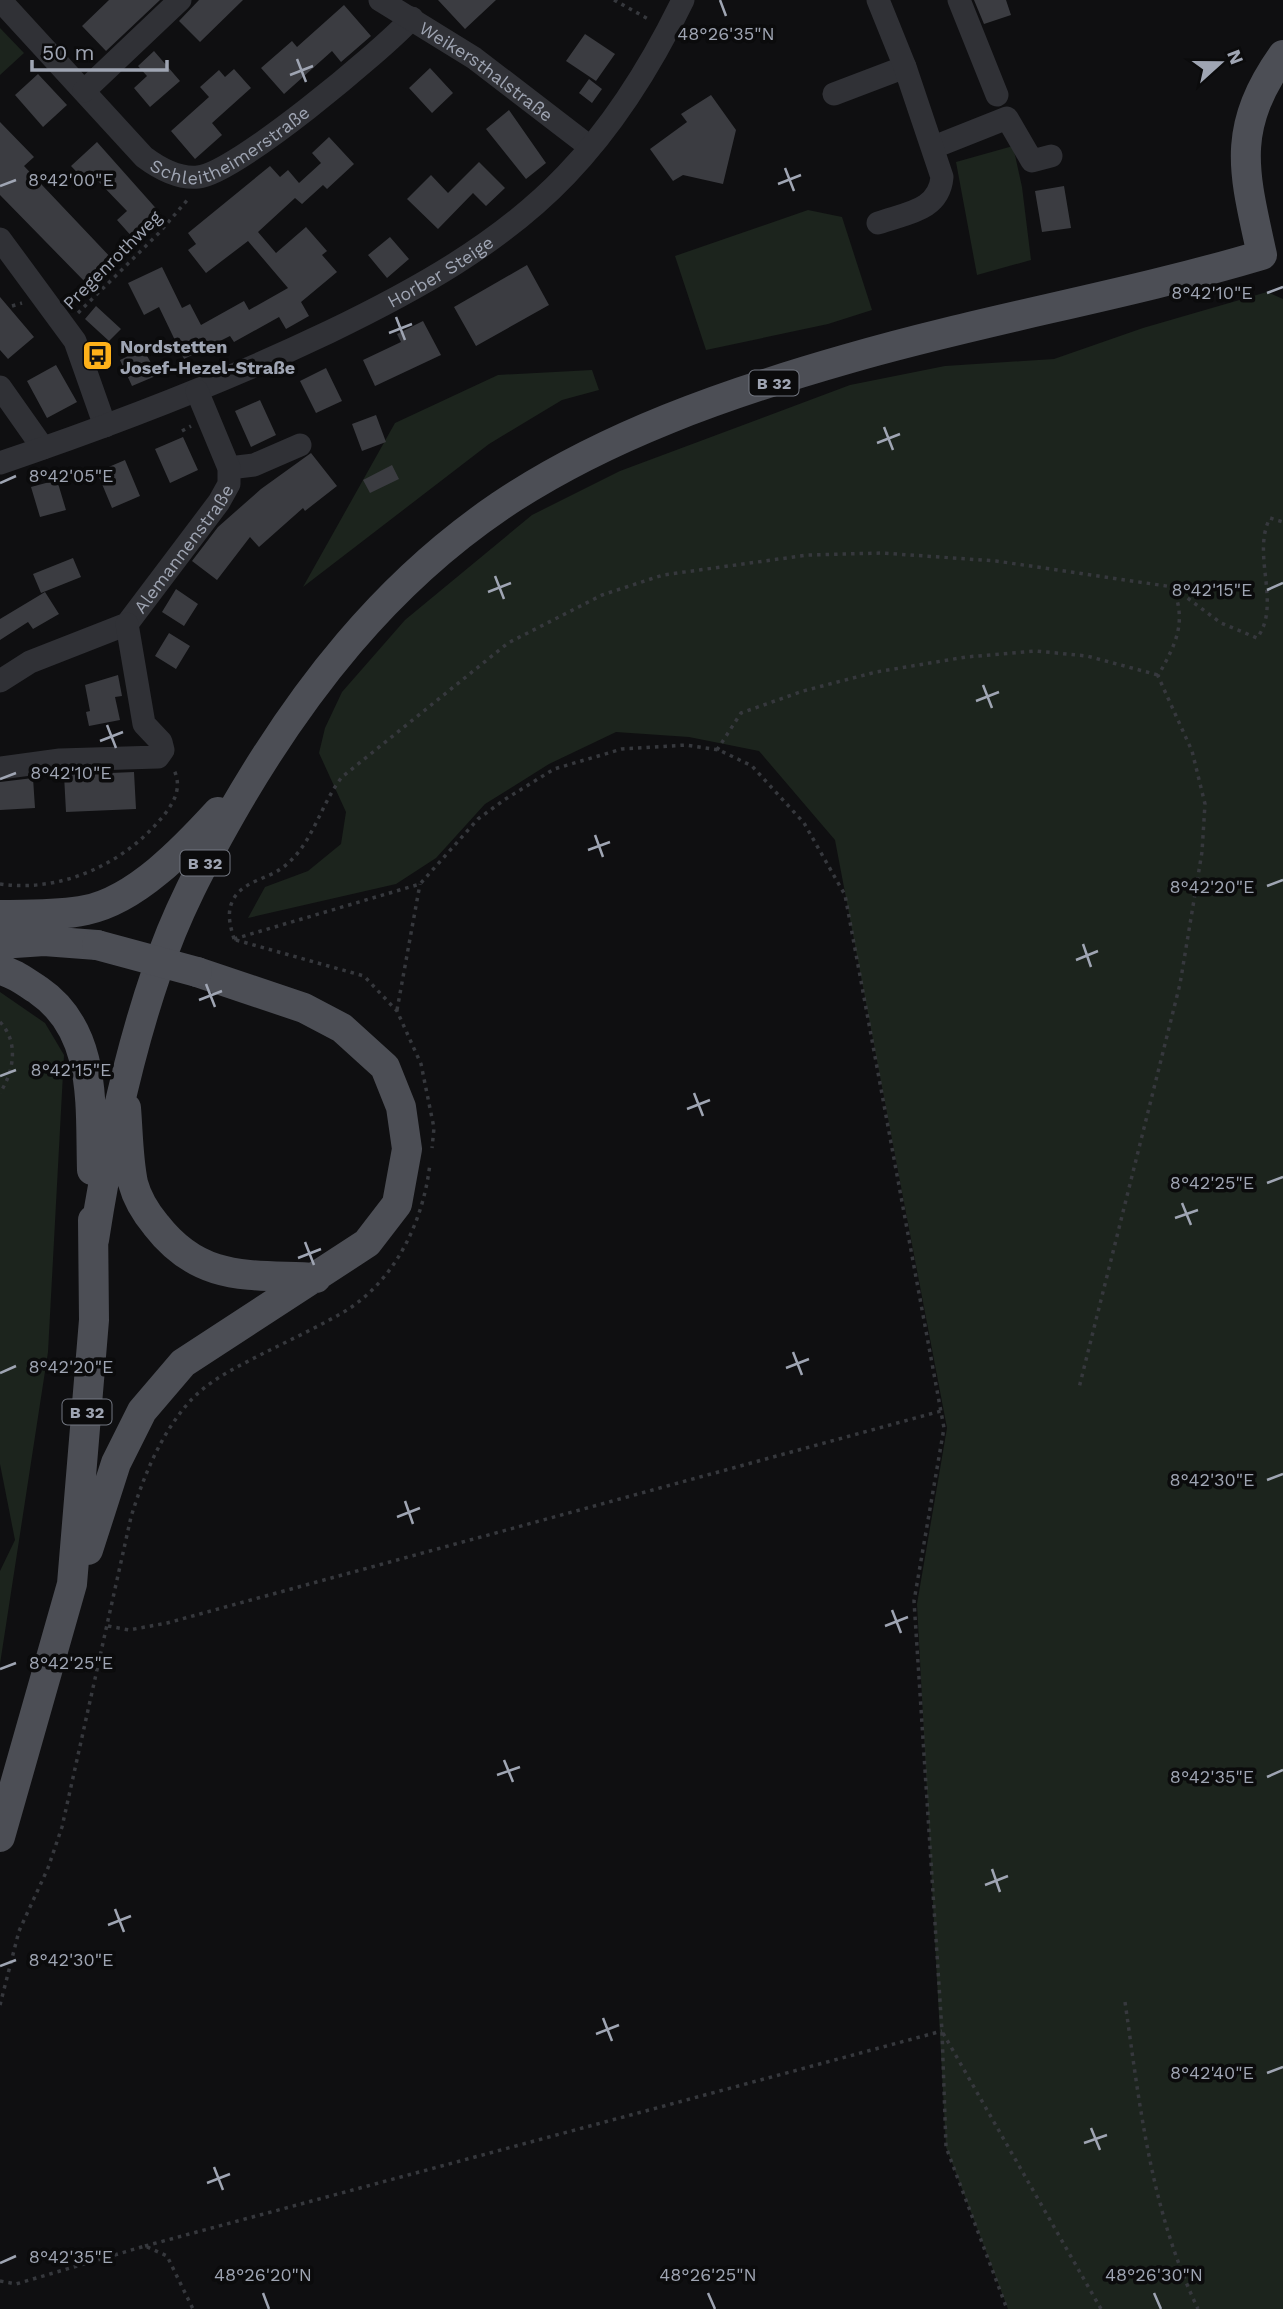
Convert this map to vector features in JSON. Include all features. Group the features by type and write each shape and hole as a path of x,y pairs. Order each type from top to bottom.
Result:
{"main road":[{"name":"B 32","path":"0,1837 72,1584 94,1320 94,1240 108,1150 155,974 177,919 254,774 325,670 402,583 499,507 583,457 702,407 845,359 1262,256 1245,179 1245,143 1251,113 1283,55"},
{"path":"0,915 87,910 110,902 173,859 254,774"},
{"path":"0,944 44,941 97,945 197,972 304,1008 342,1028 385,1068 401,1107 407,1149 397,1205 368,1244 241,1322 183,1363 142,1411 116,1463 80,1576 72,1584"},
{"path":"0,970 12,972 54,1001 72,1028 86,1061 90,1091 94,1240"},
{"path":"124,1086 134,1184 145,1210 173,1248 198,1264 231,1273 316,1278"}],"street":[{"name":"Schleitheimerstraße","path":"0,0 144,157 160,169 179,176 200,177 239,158 352,74 412,18"},
{"path":"84,91 180,0"},
{"name":"Weikersthalstraße","path":"380,0 474,58 590,147"},
{"name":"Horber Steige","path":"0,463 197,390 368,313 465,258 533,206 590,147 641,81 683,0"},
{"path":"878,0 934,146 942,177 941,191 933,203 878,223"},
{"path":"959,0 997,95"},
{"path":"834,94 905,67"},
{"path":"934,146 1007,118 1032,161 1051,156"},
{"path":"0,239 65,326 83,357 105,426"},
{"path":"0,387 43,448"},
{"name":"Alemannenstraße","path":"0,681 30,662 127,624 219,502 229,484 229,468 197,390"},
{"name":"Alemannenstraße","path":"229,468 254,465 300,444"},
{"name":"Alemannenstraße","path":"0,768 60,760 158,757 163,750 161,742 144,724 139,707 127,624"}],"path":[{"path":"614,0 667,29"},
{"name":"Pregenrothweg","path":"65,326 168,224 185,205 200,177"},
{"path":"1007,2309 946,2147 942,2031 914,1601 944,1428 845,895 804,823 752,766 719,750 686,746 622,749 554,769 478,820 420,884 234,939 229,912 235,897 246,886 279,870 305,844 327,795 342,777 508,643 601,596 663,575 721,566 808,555 882,553 996,561 1173,587 1221,624 1257,638 1262,631 1266,610 1264,531 1270,518 1283,522"},
{"path":"1158,676 1177,642 1181,608 1173,587"},
{"path":"719,750 716,750 741,713 803,691 876,672 966,657 1049,652 1087,656 1158,676 1192,751 1205,804 1202,852 1180,984 1079,1388"},
{"path":"0,884 57,881 89,872 120,858 137,844 171,806 178,791 176,773"},
{"path":"397,1011 420,884"},
{"path":"0,1022 7,1029 14,1058 0,1093"},
{"path":"0,2005 19,1931 48,1868 62,1827 108,1626 129,1630 167,1623 941,1411"},
{"path":"1125,2002 1148,2158 1166,2231 1197,2309"},
{"path":"0,2281 16,2284 145,2246 942,2031"},
{"path":"942,2031 1101,2309"},
{"path":"145,2246 167,2256 193,2309"}],"shaded area":[{"path":"0,28 24,53 0,75"},
{"path":"1013,146 1022,187 1031,260 977,275 956,162"},
{"path":"808,210 842,217 872,310 828,324 706,350 675,256"},
{"path":"1267,292 1283,299 1283,2309 1008,2309 946,2147 917,1604 947,1428 835,840 759,751 689,737 616,732 549,764 485,804 436,858 396,884 248,918 265,887 308,871 341,844 346,812 319,753 325,728 342,692 405,620 532,515 620,471 850,385 945,366 1054,359 1143,328"},
{"path":"592,370 599,390 562,400 489,444 303,587 395,423 498,375"},
{"path":"0,992 45,1023 64,1055 48,1352 0,1664 0,1571 15,1540 0,1464"}],"building":[{"path":"109,0 160,0 106,51 82,26"},
{"path":"199,0 243,0 200,42 179,21"},
{"path":"438,0 496,0 465,29"},
{"path":"974,0 1006,0 1011,15 984,24"},
{"path":"344,5 371,36 341,62 332,51 284,94 261,68 292,41 297,47"},
{"path":"585,34 615,54 596,81 566,61"},
{"path":"154,51 180,81 150,107 134,88 147,76 138,66"},
{"path":"430,68 453,93 432,113 409,88"},
{"path":"234,69 251,88 212,123 222,135 195,159 171,131 209,97 200,87 219,70 225,77"},
{"path":"38,74 67,105 43,127 15,95"},
{"path":"589,79 602,89 592,103 579,93"},
{"path":"711,95 736,130 723,184 683,175 673,181 650,149 687,122 681,114"},
{"path":"509,110 546,163 526,179 486,129"},
{"path":"0,122 34,157 24,166 114,261 88,285 0,195"},
{"path":"329,137 354,164 327,189 323,185 302,204 295,198 258,232 276,253 306,227 327,251 322,255 337,272 301,302 309,316 286,329 279,317 234,342 230,336 184,359 159,307 144,315 128,283 162,267 182,308 190,304 201,325 244,301 249,310 288,288 248,241 206,273 188,250 196,244 188,233 270,166 280,177 288,170 299,183 321,163 312,153"},
{"path":"97,142 161,214 134,239 117,220 127,211 98,181 91,187 71,166"},
{"path":"479,162 505,188 486,206 473,193 438,229 407,199 431,175 448,193"},
{"path":"1064,186 1071,228 1042,232 1035,191"},
{"path":"390,237 409,259 387,278 368,255"},
{"path":"527,265 549,305 476,346 454,307"},
{"path":"0,297 34,337 8,359 0,350"},
{"path":"96,306 121,329 109,341 85,319"},
{"path":"423,321 441,355 375,386 363,360 401,342 397,334"},
{"path":"143,349 158,375 132,386 120,360"},
{"path":"56,365 77,402 47,418 27,381"},
{"path":"326,368 342,401 316,413 300,381"},
{"path":"260,400 276,435 251,447 235,411"},
{"path":"376,415 386,442 362,451 352,424"},
{"path":"183,437 198,470 170,483 155,449"},
{"path":"311,453 337,486 305,511 303,508 259,547 250,537 217,580 192,561 218,527 261,489"},
{"path":"125,460 140,496 112,508 97,472"},
{"path":"392,465 399,479 370,493 363,480"},
{"path":"57,480 66,510 40,517 31,487"},
{"path":"73,558 81,577 41,593 33,574"},
{"path":"176,589 198,604 184,626 162,612"},
{"path":"45,592 59,614 33,629 28,622 0,640 0,619"},
{"path":"169,633 190,646 176,669 155,656"},
{"path":"118,675 122,696 115,697 120,720 89,726 86,712 90,711 85,685"},
{"path":"134,772 136,809 66,812 64,775"},
{"path":"33,778 35,808 0,810 0,782"}],"place":[{"name":"Nordstetten Josef-Hezel-Straße","path":"97,356"}]}
